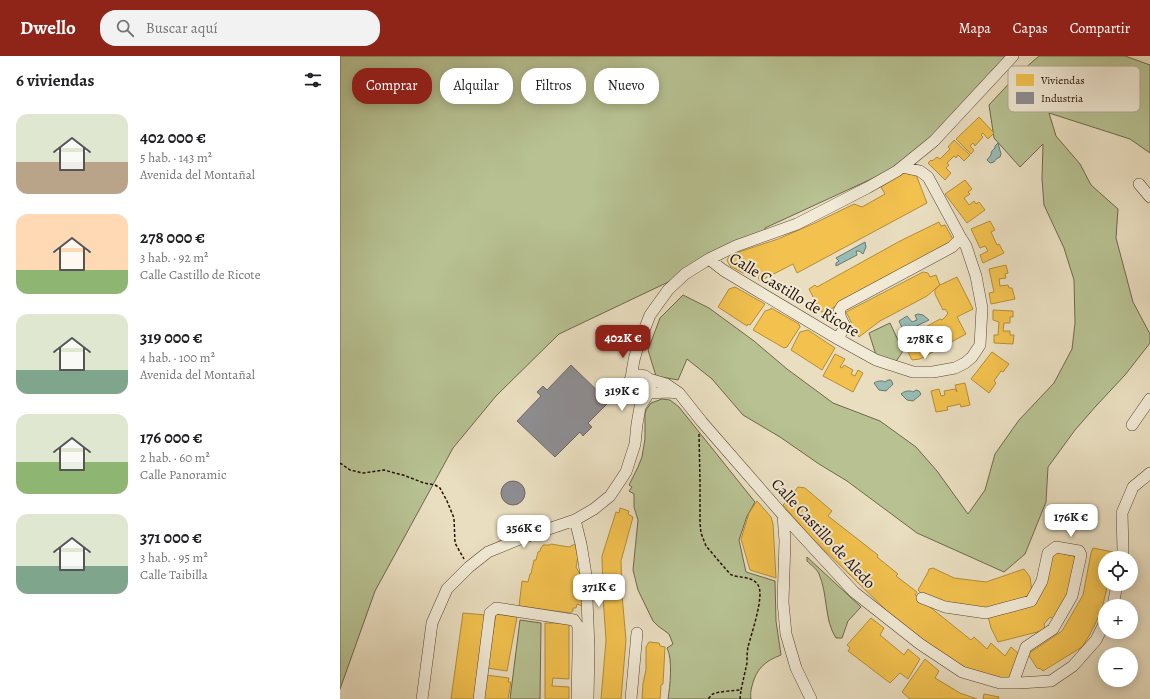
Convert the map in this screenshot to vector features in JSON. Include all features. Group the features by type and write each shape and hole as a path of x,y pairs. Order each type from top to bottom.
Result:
{"street":[{"path":"637,424 631,395 628,389 628,383 631,378 638,346 650,315 668,290 685,274 709,259 736,246 797,224 898,171 934,141 1013,56"},
{"name":"Calle Castillo de Ricote","path":"709,259 723,270 756,290 876,360 913,372 933,372 955,368 965,363 972,357 980,345 982,308 976,276 966,246 928,177 920,171 902,167"},
{"path":"1139,184 1150,197"},
{"path":"838,339 845,326 841,319 839,310 842,306 952,247 961,238"},
{"path":"422,699 432,623 448,589 469,567 488,552 525,537 575,520 594,509 610,496 626,472 635,444 640,407 651,386 641,361 638,346"},
{"path":"631,378 635,375 640,375 647,378"},
{"name":"Calle Castillo de Aledo","path":"647,378 666,384 679,393 702,422 783,515 854,592 920,644 962,672 1000,683 1051,681 1073,666 1098,636"},
{"path":"631,395 639,398 648,394 668,392 679,393"},
{"path":"1132,425 1150,399"},
{"path":"1123,551 1122,513 1133,486 1150,473"},
{"path":"783,515 785,541 783,602 786,634 796,668 811,699"},
{"path":"575,520 586,575 589,648 588,699"},
{"path":"922,598 945,608 986,613 1031,601 1042,581 1048,553 1056,546 1079,552 1081,556 1072,596 1053,629 1026,647 1013,683"},
{"path":"479,699 490,613 496,608 574,620 578,626 577,699"},
{"path":"631,699 637,633"}],"path":[{"path":"702,422 699,437 700,523 702,537 710,550 732,576 745,577 754,580 760,588 760,598 748,646 747,664 740,699"},
{"path":"340,463 350,470 363,473 384,470 435,485 440,488 448,501 454,518 455,543 469,567"},
{"path":"708,699 715,693 741,690"}],"green space":[{"path":"340,56 1013,56 917,158 765,228 765,236 559,334 496,396 453,448 375,591 340,689"},
{"path":"1039,56 1125,56 1150,65 1150,153 1130,139 1049,113 1056,136 1080,164 1091,185 1118,209 1116,238 1133,302 1150,334 1150,343 1125,375 1075,430 1048,467 1046,502 1025,554 1004,572 917,533 847,481 780,437 743,415 712,379 687,359 678,380 656,376 648,350 660,318 683,295 709,308 833,403 880,421 916,447 937,471 968,514 985,490 995,454 1019,420 1054,383 1072,349 1075,323 1074,280 1064,248 1044,205 1042,179 1043,144 1020,167 994,138 989,105 1008,85 1008,112 1140,112 1140,66 1028,66"},
{"path":"890,323 903,351 895,363 876,355 869,333"},
{"path":"662,399 670,400 679,407 755,502 747,516 739,540 746,572 775,581 776,621 781,655 770,660 759,670 752,686 751,699 668,699 670,659 667,648 673,644 669,634 653,621 638,590 633,570 638,520 634,507 634,494 629,491 632,487 629,485 642,457 645,439 646,410 651,403"},
{"path":"807,557 861,607 848,621 842,638 836,638 832,631 822,582 817,570 807,561"},
{"path":"520,620 541,623 540,699 510,699"}],"water":[{"path":"998,143 1001,154 1000,157 994,162 990,163 987,160 991,155 992,150"},
{"path":"865,242 866,247 863,254 856,251 857,255 836,266 836,263 839,261 836,258"},
{"path":"915,315 923,315 929,320 904,332 899,321 907,316 912,322 917,320"},
{"path":"891,380 893,384 886,391 879,390 874,383 880,381 885,382"},
{"path":"916,390 921,394 913,401 907,400 901,394 910,391 913,392"}],"building: Viviendas":[{"path":"979,117 994,133 988,139 983,133 981,135 983,137 975,146 973,143 970,146 974,150 971,154 956,139"},
{"path":"954,140 970,155 964,161 958,155 956,158 954,156 947,163 949,165 946,168 951,173 945,180 928,163 937,157 940,159 950,149 948,147"},
{"path":"907,170 913,172 917,177 927,203 797,273 793,264 760,281 753,267 743,273 730,266 727,260 730,255 778,239 854,204 862,207 885,194 881,187"},
{"path":"965,180 972,189 968,192 970,194 964,198 969,205 974,201 976,204 979,202 985,210 967,223 945,194"},
{"path":"990,221 995,230 991,232 997,245 999,244 1004,253 983,263 980,255 988,251 985,246 980,248 971,229"},
{"path":"939,222 941,226 945,225 954,241 827,311 821,312 809,289 815,285 817,287 900,241"},
{"path":"1006,265 1008,273 1005,274 1006,278 999,279 1000,286 1008,285 1009,288 1012,288 1015,299 991,304 989,293 994,292 989,269"},
{"path":"923,272 928,273 930,277 936,275 940,285 927,296 880,321 859,337 846,312"},
{"path":"957,277 973,309 957,317 966,334 920,359 912,360 902,340 909,336 910,338 913,334 940,319 942,320 946,316 948,313 945,309 943,310 935,294 935,289"},
{"path":"735,287 765,304 750,325 748,324 747,326 718,307 729,289"},
{"path":"771,308 799,324 800,327 787,347 784,348 753,330 765,311"},
{"path":"993,310 1013,311 1013,317 1010,317 1010,323 1004,323 1003,331 1010,331 1010,335 1014,335 1013,344 994,343 994,335 998,335 999,322 993,320"},
{"path":"808,330 835,348 822,370 791,350 800,332"},
{"path":"992,352 1009,364 1003,372 1001,371 994,381 996,383 989,393 971,379"},
{"path":"835,354 845,359 840,367 842,368 844,365 853,370 851,374 855,376 858,370 863,373 853,392 823,376"},
{"path":"965,383 970,405 961,407 960,404 947,407 948,410 936,412 931,391 939,389 941,396 945,395 944,391 955,389 957,392 955,385"},
{"path":"798,487 805,488 832,511 828,516 878,555 877,557 898,574 896,576 917,592 915,595 971,640 974,637 987,649 991,643 1005,656 1011,647 1019,654 1009,681 975,673 941,654 891,615 810,536 783,505"},
{"path":"757,501 771,517 773,524 776,578 750,570 741,539 749,513"},
{"path":"620,508 629,511 628,514 633,517 621,561 626,640 621,699 601,699 606,640 602,556 616,512 619,513"},
{"path":"551,544 569,547 575,544 578,557 576,567 580,574 582,606 577,604 576,608 573,608 573,611 570,613 519,606 522,581 528,582 534,560 536,560 538,552 543,545"},
{"path":"1093,548 1108,551 1098,551 1098,591 1106,591 1104,599 1098,599 1098,618 1082,647 1043,671 1037,668 1028,654 1062,631 1083,595"},
{"path":"1056,552 1078,557 1069,595 1055,620 1050,617 1044,624 1045,630 998,642 991,628 988,616 1034,603 1052,555"},
{"path":"933,568 954,578 986,582 1024,569 1030,577 1032,592 1028,598 986,609 944,604 922,594 918,590 929,569"},
{"path":"463,613 486,615 474,699 451,699"},
{"path":"496,614 517,617 507,671 487,668"},
{"path":"871,618 884,628 880,635 904,655 908,649 920,659 908,679 900,673 890,683 848,651 850,648 847,645"},
{"path":"545,623 569,623 569,679 553,678 552,686 569,687 569,699 545,699"},
{"path":"649,642 659,643 660,646 665,647 663,684 661,685 660,699 642,699 646,670 646,647"},
{"path":"925,659 939,671 935,678 960,693 977,699 910,699 902,692"},
{"path":"486,675 509,678 508,682 511,682 508,699 483,699"},
{"path":"984,694 999,697 998,699 983,699"}],"building: Industria":[{"path":"571,365 609,402 588,423 592,427 583,436 580,432 555,457 517,421 541,396 537,392 543,386 547,390"},
{"path":"513,481 522,484 525,493 522,502 513,505 504,502 501,493 504,484"}]}
